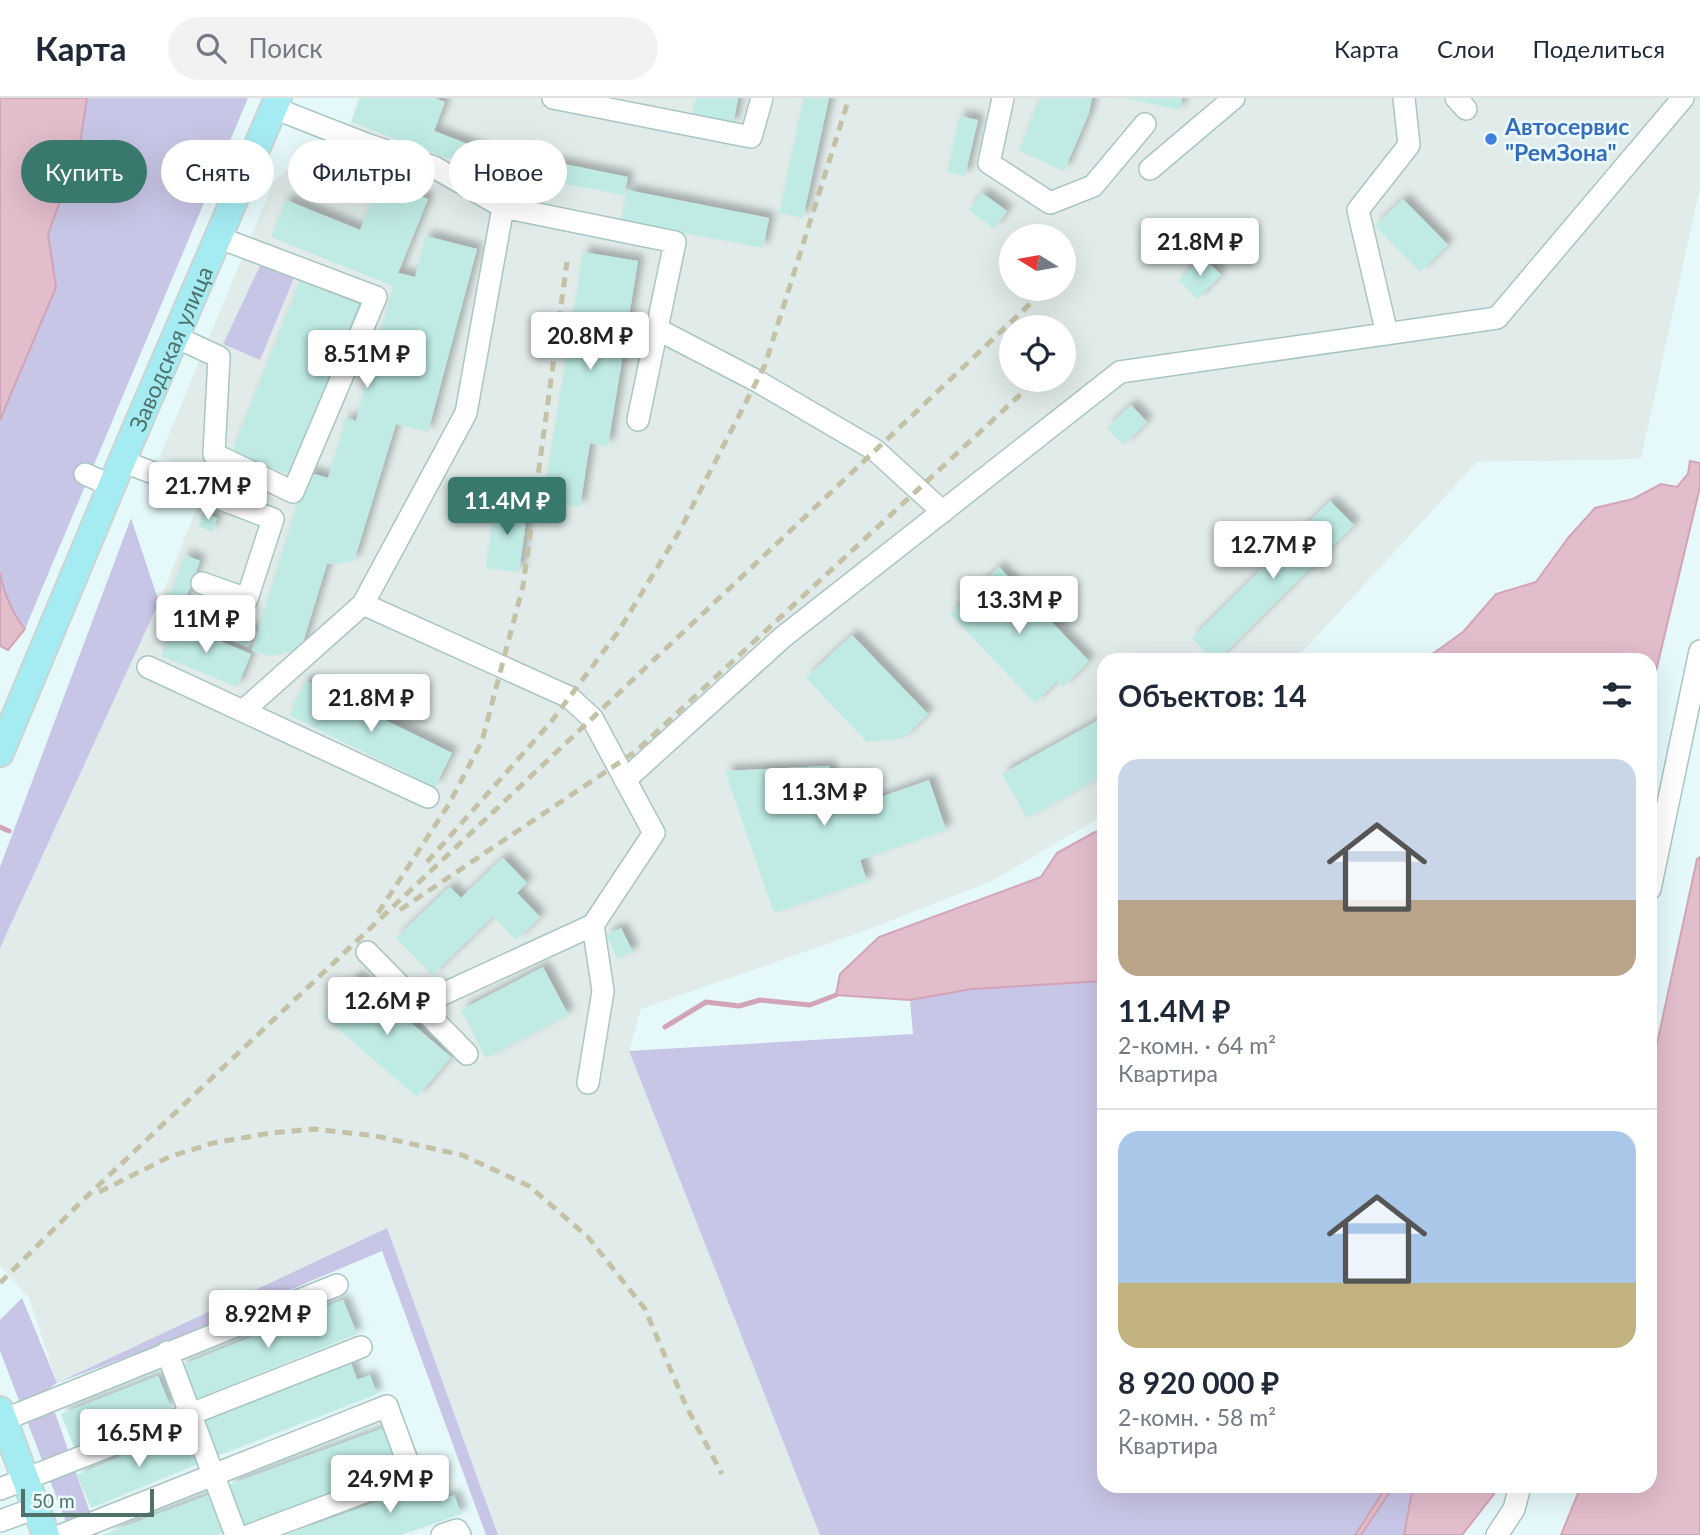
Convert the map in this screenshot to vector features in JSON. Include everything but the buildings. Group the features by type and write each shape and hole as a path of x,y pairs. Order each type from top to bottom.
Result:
{"main road":[{"name":"Заводская улица","path":"0,753 276,103"},
{"path":"2,1415 46,1535"}],"lane":[{"path":"553,98 751,137 762,98"},
{"path":"1003,98 989,163 1050,202 1093,186 1145,124"},
{"path":"1150,169 1234,98"},
{"path":"1387,334 1358,210 1409,145 1404,98"},
{"path":"625,780 783,638 1120,372 1497,318 1683,98"},
{"path":"276,103 366,144 434,167 503,207 675,242 638,420"},
{"path":"243,711 363,604 466,413 503,207"},
{"path":"176,337 219,357 214,454 293,492 376,297 220,238"},
{"path":"657,329 757,381 875,450 943,512"},
{"path":"122,461 273,519 247,599 202,583"},
{"path":"85,474 112,486"},
{"path":"363,604 569,697 592,718 653,833 593,925 419,1005"},
{"path":"1657,856 1700,651"},
{"path":"148,667 428,797"},
{"path":"587,1083 603,991 593,925"},
{"path":"367,952 467,1054"},
{"path":"2,1415 337,1285"},
{"path":"0,1489 361,1347"},
{"path":"167,1352 236,1535"},
{"path":"62,1535 387,1406 412,1474 250,1535"},
{"path":"1497,1535 1514,1509 1518,1493"},
{"path":"0,1521 36,1508"},
{"path":"442,1535 457,1530 460,1535"}],"shaded area":[{"path":"0,98 87,98 81,140 21,140 21,203 59,203 48,234 56,287 0,420"},
{"path":"87,98 248,98 230,140 161,140 161,203 204,203 25,629 9,602 0,573 0,420 56,288 48,234 59,203 147,203 147,140 81,140"},
{"path":"360,98 1700,98 1700,187 1641,459 1477,462 1301,653 1097,653 1097,819 992,881 867,930 641,1009 629,1051 820,1535 498,1535 387,1228 57,1383 29,1298 0,1266 0,948 159,602 209,478 160,456 265,203 274,203 274,181 288,170 288,203 435,203 435,140 328,140 351,122"},
{"path":"261,264 294,278 260,360 223,344"},
{"path":"1690,461 1700,463 1700,487 1657,667 1657,653 1434,653 1463,632 1496,594 1536,582 1568,538 1595,508 1633,499 1661,484 1677,487 1688,474"},
{"path":"131,518 159,602 0,948 0,867"},
{"path":"0,573 9,602 25,629 8,650 0,646"},
{"path":"1095,832 1097,981 972,989 910,1000 836,995 840,974 879,937 1041,877 1057,853"},
{"path":"1700,857 1700,1535 1561,1535 1578,1493 1657,1493 1657,1044 1697,859"},
{"path":"1097,981 1097,1493 1382,1493 1355,1535 820,1535 629,1051 913,1034 910,1000 972,989"},
{"path":"387,1228 498,1535 486,1535 382,1251 154,1347 57,1383"},
{"path":"22,1298 57,1383 47,1390 98,1535 71,1535 0,1351 0,1320"},
{"path":"1382,1493 1389,1493 1361,1535 1355,1535"},
{"path":"1389,1493 1412,1493 1404,1535 1361,1535"},
{"path":"1412,1493 1494,1493 1462,1535 1404,1535"}],"waterway":[{"path":"0,827 9,831"},
{"path":"665,1027 706,1002 739,1006 760,1000 810,1005 836,995"}],"railway":[{"path":"427,862 551,722 618,632 679,532 765,365 849,98"},
{"path":"378,913 449,804 482,741 523,586 567,262"},
{"path":"0,1283 83,1200 1030,304"},
{"path":"400,910 635,752 1023,392"},
{"path":"99,1192 169,1157 213,1143 271,1133 314,1129 376,1136 462,1155 529,1186 588,1237 645,1309 686,1406 722,1474"}],"place":[{"name":"Автосервис \"РемЗона\"","path":"1491,139"}]}
